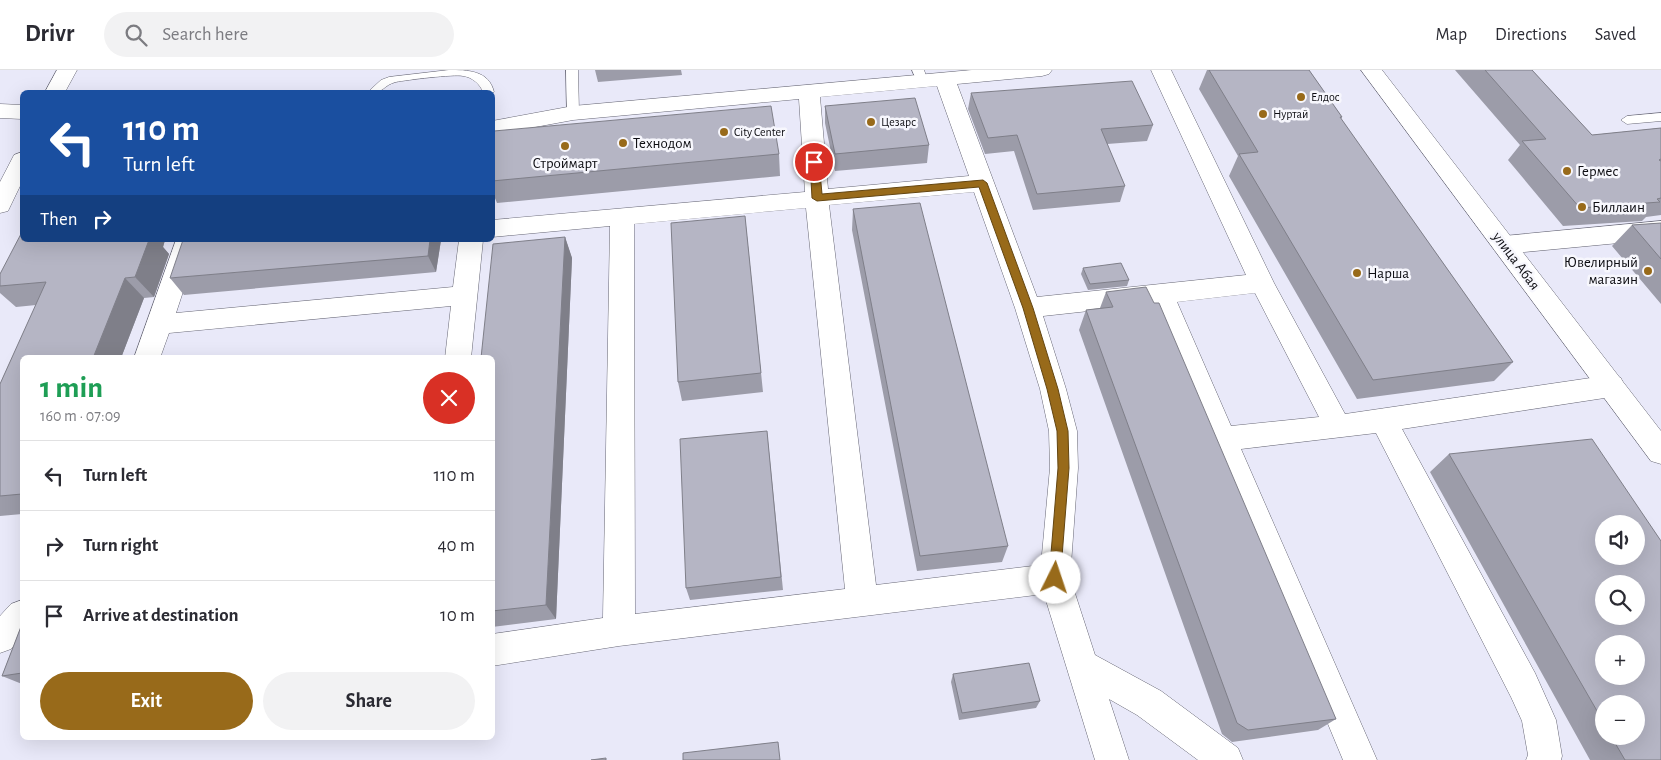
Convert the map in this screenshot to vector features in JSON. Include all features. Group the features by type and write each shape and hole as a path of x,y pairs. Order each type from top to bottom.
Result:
{"street":[{"path":"56,90 67,70"},
{"path":"495,128 573,113 809,91 928,77 1042,70"},
{"path":"1161,70 1262,283 1338,427"},
{"name":"улица Абая","path":"1371,70 1661,452"},
{"path":"928,77 983,183 1028,308 1053,389 1062,431 1064,468 1055,578 1112,760"},
{"path":"809,91 817,198 862,602"},
{"path":"0,111 20,112"},
{"path":"0,205 15,171"},
{"path":"495,228 983,183"},
{"path":"619,632 622,216"},
{"path":"1504,245 1661,230"},
{"path":"148,355 187,242"},
{"path":"458,355 471,242"},
{"path":"1028,308 1262,283"},
{"path":"1161,294 1360,760"},
{"path":"159,324 465,296"},
{"path":"1223,439 1338,427 1611,386"},
{"path":"1383,420 1523,685 1539,720 1545,756 1543,760"},
{"path":"495,650 619,632 1055,578"},
{"path":"0,638 20,617"},
{"path":"1082,664 1149,703 1226,760"}],"lane":[{"path":"572,70 573,113"},
{"path":"376,90 393,79 464,72 478,77 488,90"},
{"path":"1627,120 1661,117"}],"building":[{"path":"1209,70 1309,70 1342,117 1340,117 1513,362 1373,380 1239,154 1258,152"},
{"path":"1485,70 1532,70 1592,135 1661,128 1661,159 1659,160 1661,161 1661,198 1657,199 1660,202 1580,208 1522,141 1546,139"},
{"path":"1132,81 1153,125 1101,129 1125,186 1037,194 1017,135 988,138 971,93"},
{"path":"915,98 929,145 835,154 825,106"},
{"path":"771,106 779,154 495,181 495,131"},
{"path":"920,203 1008,546 920,556 853,209"},
{"path":"745,216 761,373 678,382 671,223"},
{"path":"1661,223 1661,259 1632,225"},
{"path":"20,236 20,242 148,242 135,277 125,278 94,355 20,355 20,494 0,496 0,384 46,282 0,286 0,274"},
{"path":"565,237 546,605 495,611 495,355 481,355 493,244"},
{"path":"182,242 430,242 428,256 170,278"},
{"path":"1121,263 1129,280 1090,284 1083,268"},
{"path":"1146,287 1154,303 1159,303 1336,719 1248,730 1237,723 1086,310 1113,307 1106,292"},
{"path":"767,431 781,577 686,588 680,439"},
{"path":"1592,439 1643,515 1595,515 1595,565 1645,565 1645,517 1661,541 1661,760 1625,760 1616,745 1645,745 1645,695 1595,695 1595,707 1449,454"},
{"path":"20,629 20,673 2,676"},
{"path":"1029,663 1040,701 962,713 953,674"},
{"path":"778,742 780,760 683,760 683,753"}],"place":[{"name":"Елдос","path":"1301,97"},
{"name":"Нуртай","path":"1263,114"},
{"name":"Цезарс","path":"871,122"},
{"name":"City Center","path":"724,132"},
{"name":"Технодом","path":"623,143"},
{"name":"Строймарт","path":"565,146"},
{"name":"Гермес","path":"1567,171"},
{"name":"Биллаин","path":"1582,207"},
{"name":"Ювелирный магазин","path":"1648,271"},
{"name":"Нарша","path":"1357,273"}],"route":[{"path":"814,162 817,198 983,183 1028,308 1053,389 1062,431 1064,468 1055,578"}]}
